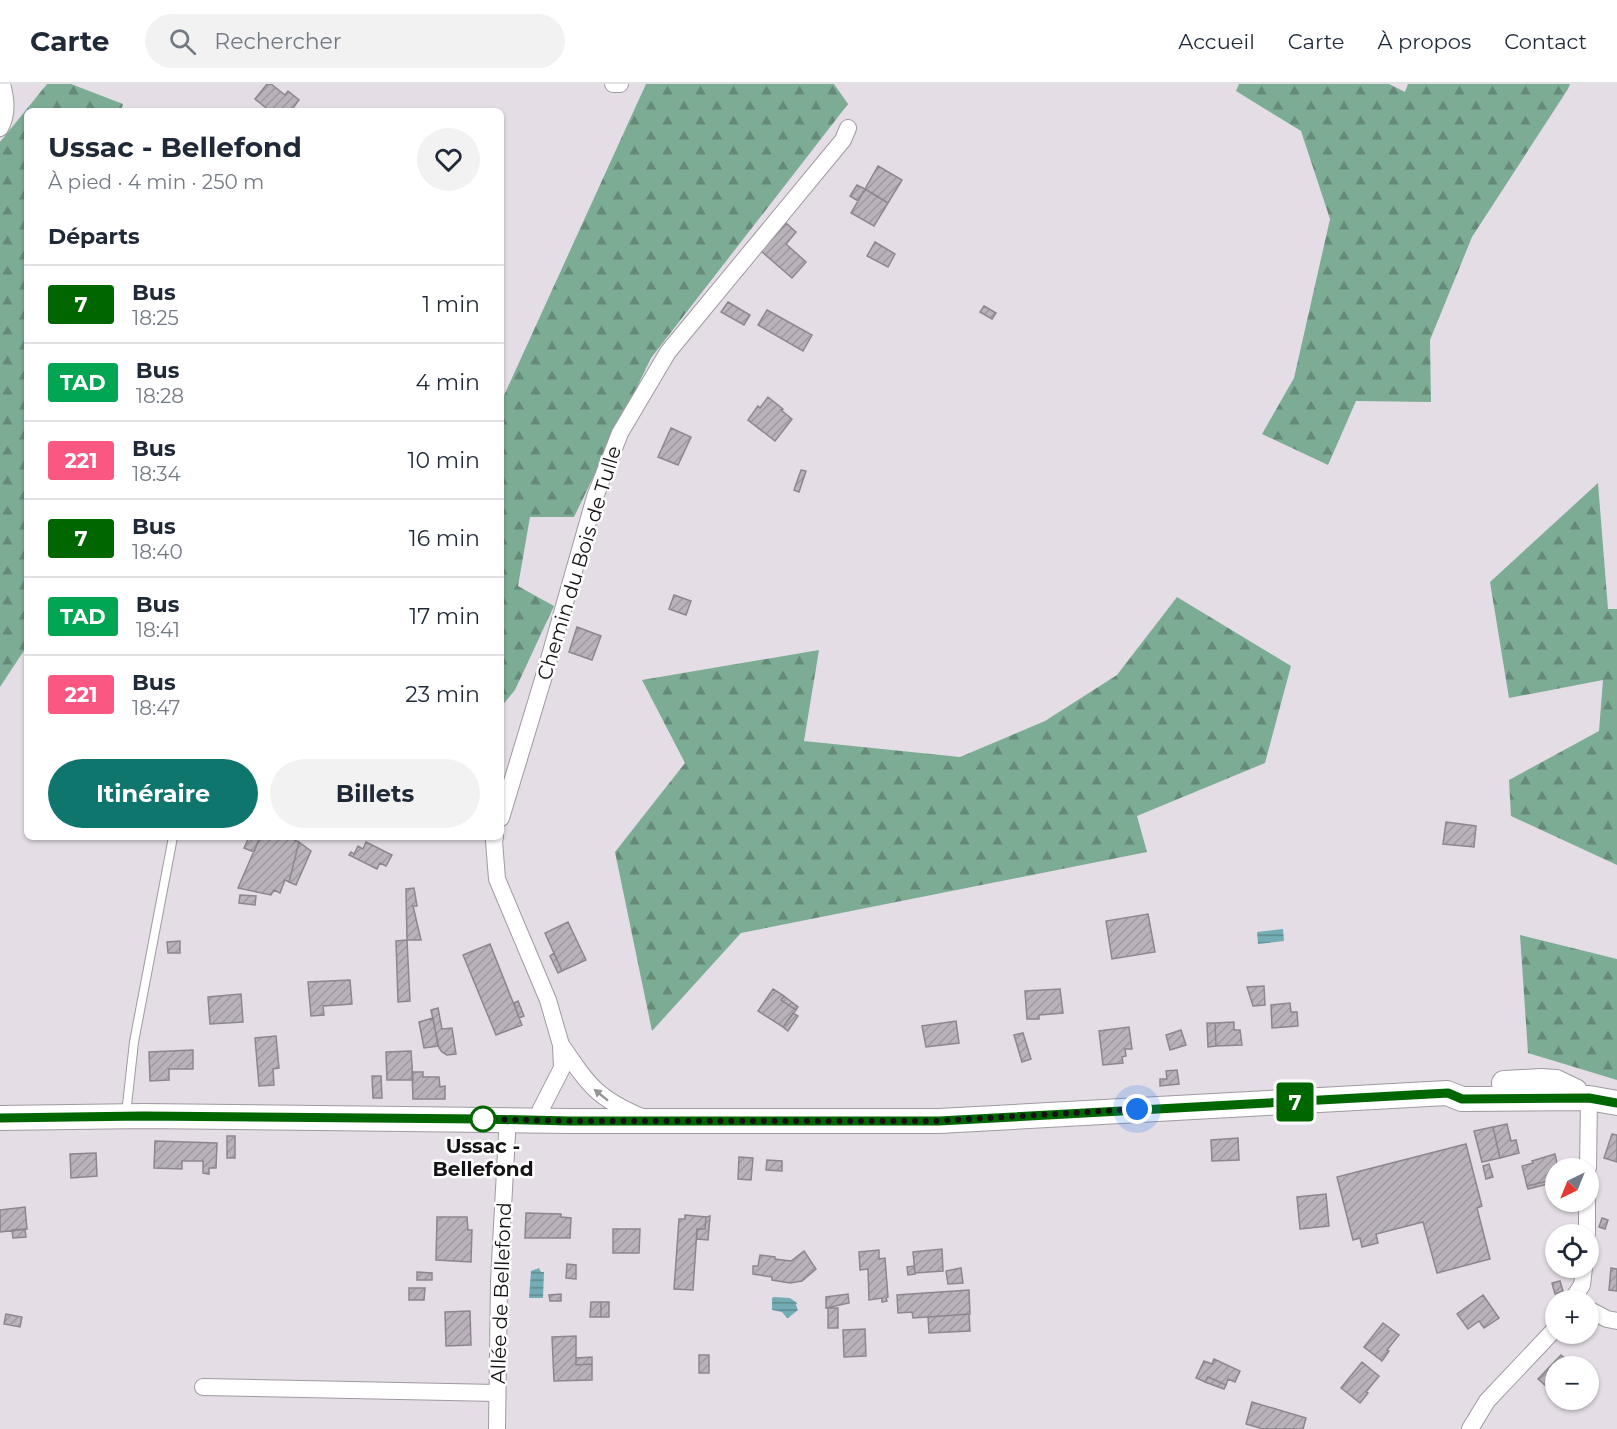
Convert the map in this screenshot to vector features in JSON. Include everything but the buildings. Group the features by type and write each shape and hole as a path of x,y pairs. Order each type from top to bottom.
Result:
{"main road":[{"path":"0,1118 125,1116 538,1121 939,1121 1448,1093 1462,1099 1589,1098 1617,1103"}],"street":[{"path":"0,128 5,120 5,95 2,84"},
{"path":"613,84 620,84"},
{"name":"Chemin du Bois de Tulle","path":"504,808 595,497 620,433 668,352 843,140 848,128"},
{"path":"494,840 497,879 548,1000 561,1045 562,1068 541,1109 538,1121"},
{"path":"561,1045 583,1077 604,1098 620,1108 653,1121"},
{"path":"1588,1158 1589,1098"},
{"name":"Allée de Bellefond","path":"497,1429 499,1281 507,1120"},
{"path":"1599,1315 1617,1321"},
{"path":"1470,1429 1487,1401 1545,1340"},
{"path":"203,1387 497,1393"}],"lane":[{"path":"125,1116 134,1042 172,840"}],"green space":[{"path":"47,84 71,84 123,104 122,108 28,108"},
{"path":"646,84 834,84 848,104 651,358 574,517 530,517 518,586 554,606 515,690 504,703 504,395"},
{"path":"1239,84 1389,84 1405,92 1408,84 1570,84 1472,237 1430,340 1431,402 1356,401 1328,465 1262,434 1294,378 1330,219 1301,131 1236,91"},
{"path":"24,112 24,651 0,687 0,142"},
{"path":"1598,483 1608,609 1617,609 1617,865 1511,816 1509,780 1599,731 1603,680 1509,698 1490,582"},
{"path":"1177,597 1291,666 1265,763 1137,816 1147,852 741,933 652,1031 615,852 685,763 642,680 819,650 804,741 960,757 1045,721 1117,675"},
{"path":"1520,935 1617,959 1617,1080 1528,1053"}],"water":[{"path":"1283,929 1284,941 1258,944 1257,932"},
{"path":"539,1268 541,1272 544,1272 543,1298 529,1298 531,1271"},
{"path":"772,1298 790,1298 797,1303 798,1310 787,1318 782,1312 772,1310"}],"bus line":[{"name":"7","path":"0,1118 143,1116 570,1121 939,1121 1448,1093 1462,1099 1589,1098 1617,1103"}],"place":[{"name":"Ussac - Bellefond","path":"483,1119"}],"route":[{"path":"483,1119 939,1121 1137,1109"}]}
